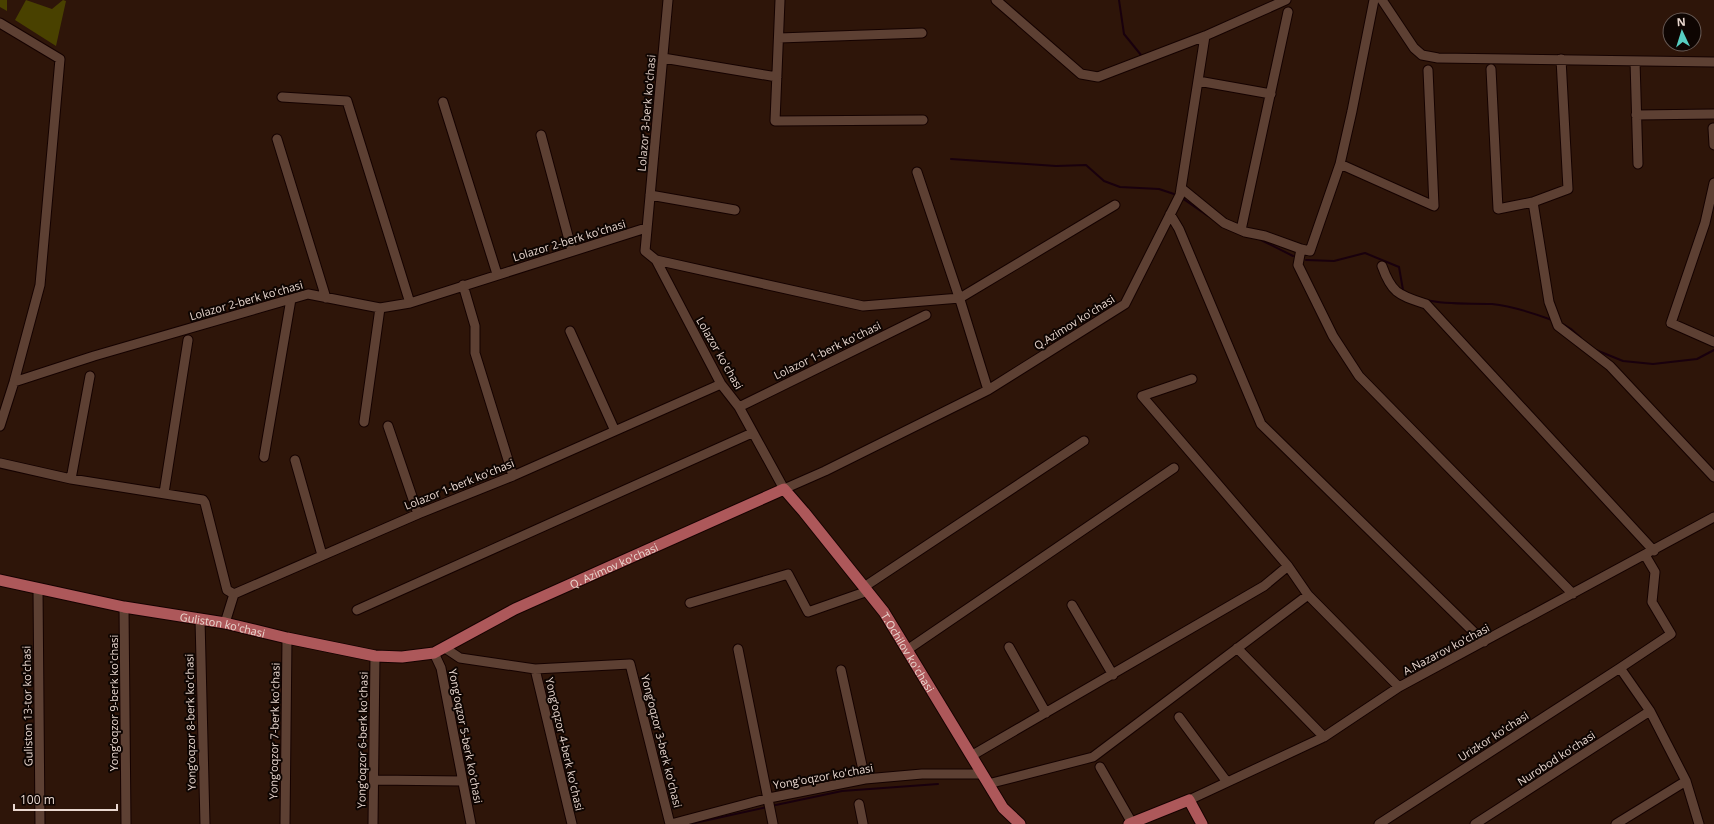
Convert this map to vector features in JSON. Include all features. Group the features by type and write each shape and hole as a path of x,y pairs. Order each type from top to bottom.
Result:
{"main road":[{"name":"T.Ochilov ko'chasi","path":"784,489 884,612 1003,808 1020,824"},
{"name":"Q. Azimov ko'chasi","path":"445,648 515,609 784,489"},
{"name":"Guliston ko'chasi","path":"0,580 124,607 226,623 287,638 376,656 402,656 434,653 445,648"},
{"path":"1131,824 1189,800 1202,824"}],"street":[{"name":"Lolazor 3-berk ko'chasi","path":"646,228 668,0"},
{"path":"780,0 775,121 923,120"},
{"path":"996,0 1081,74 1098,77 1205,36 1286,0"},
{"path":"1181,188 1224,223 1240,230 1265,236 1310,251 1340,164 1374,0"},
{"path":"1382,0 1414,48 1422,55 1438,58 1714,62"},
{"path":"1240,230 1288,12"},
{"path":"0,23 60,59 40,285 14,382 0,426"},
{"path":"779,38 922,33"},
{"name":"Q.Azimov ko'chasi","path":"784,489 824,471 988,390 1125,304 1180,195 1205,36"},
{"path":"663,58 777,77"},
{"path":"1491,69 1498,209 1533,202 1568,189 1561,59"},
{"path":"1635,61 1638,164"},
{"path":"1340,164 1434,206 1428,70"},
{"path":"1198,81 1271,94"},
{"path":"282,97 347,101 410,303"},
{"path":"443,102 497,274"},
{"path":"1636,115 1714,114"},
{"path":"1713,128 1714,145"},
{"path":"541,135 572,252"},
{"path":"277,139 326,298"},
{"path":"917,172 960,298 988,390"},
{"path":"1714,183 1705,223 1671,324 1714,342"},
{"path":"650,195 735,210"},
{"path":"1533,202 1549,302 1558,326 1610,366 1714,477"},
{"path":"656,260 863,306 960,298 1114,205"},
{"path":"1170,214 1179,229 1261,424 1484,642"},
{"name":"Lolazor 2-berk ko'chasi","path":"14,382 94,356 308,294 380,308 410,303 497,274 646,228"},
{"name":"Lolazor ko'chasi","path":"646,228 645,251 656,260 722,384 739,407 784,489"},
{"path":"1301,249 1298,265 1333,336 1359,376 1573,594"},
{"path":"1382,266 1388,283 1401,296 1426,304 1654,551"},
{"path":"463,285 475,326 474,353 513,476"},
{"path":"264,457 290,299"},
{"path":"364,422 380,308"},
{"name":"Lolazor 1-berk ko'chasi","path":"739,407 926,314"},
{"path":"570,331 615,431"},
{"path":"164,493 188,340"},
{"path":"72,478 90,376"},
{"path":"1192,379 1142,396 1288,566 1308,595 1399,687"},
{"name":"Lolazor 1-berk ko'chasi","path":"234,594 418,514 513,476 722,384"},
{"path":"388,426 418,514"},
{"path":"357,610 752,433"},
{"path":"690,603 788,574 808,612 866,589 1084,441"},
{"path":"296,460 322,555"},
{"path":"0,463 72,478 200,499 205,503 227,590 234,594 226,623"},
{"path":"907,650 1174,468"},
{"name":"A.Nazarov ko'chasi","path":"1189,800 1324,737 1399,687 1654,551 1714,517"},
{"name":"Urizkor ko'chasi","path":"1379,824 1671,634 1652,602 1655,572 1645,555"},
{"path":"971,756 1113,675 1264,586 1288,566"},
{"name":"Guliston 13-tor ko'chasi","path":"38,588 40,824"},
{"path":"988,784 1093,757 1308,595"},
{"path":"1072,605 1113,675"},
{"name":"Yong‘oqzor 9-berk ko'chasi","path":"124,607 126,824"},
{"name":"Yong‘oqzor 8-berk ko'chasi","path":"200,619 205,824"},
{"name":"Yong‘oqzor 7-berk ko'chasi","path":"285,824 287,638"},
{"path":"1009,647 1046,713"},
{"path":"445,648 460,658 535,670"},
{"path":"1237,648 1324,737"},
{"path":"738,649 773,824"},
{"name":"Yong‘oqzor 5-berk ko'chasi","path":"434,653 441,668 471,824"},
{"name":"Yong‘oqzor 6-berk ko'chasi","path":"373,824 376,656"},
{"name":"Yong‘oqzor 3-berk ko'chasi","path":"535,670 630,664 670,824"},
{"path":"1620,668 1650,711 1686,780 1699,824"},
{"name":"Yong‘oqzor 4-berk ko'chasi","path":"535,670 572,824"},
{"path":"841,670 865,779"},
{"name":"Nurobod ko'chasi","path":"1475,824 1650,711"},
{"path":"1179,717 1228,782"},
{"path":"1100,767 1131,824"},
{"name":"Yong'oqzor ko'chasi","path":"670,824 769,798 865,779 922,774 982,774"},
{"path":"374,780 462,781"},
{"path":"1616,824 1686,780"},
{"path":"859,804 863,824"}],"shaded area":[{"path":"0,0 7,0 7,11 0,7"},
{"path":"26,0 52,9 63,0 66,1 56,46 15,20"}],"waterway":[{"path":"1119,0 1124,34 1141,55"},
{"path":"951,159 1056,166 1086,165 1104,181 1120,187 1159,189 1174,194"},
{"path":"1182,198 1208,216"},
{"path":"1259,239 1293,256"},
{"path":"1306,260 1334,261 1365,253 1399,267 1403,290 1409,294"},
{"path":"1426,300 1434,302 1507,306 1552,320"},
{"path":"1563,324 1581,338"},
{"path":"1596,350 1623,361 1653,364 1697,359 1714,350"},
{"path":"771,806 842,791 938,784"},
{"path":"690,824 767,807"}]}
